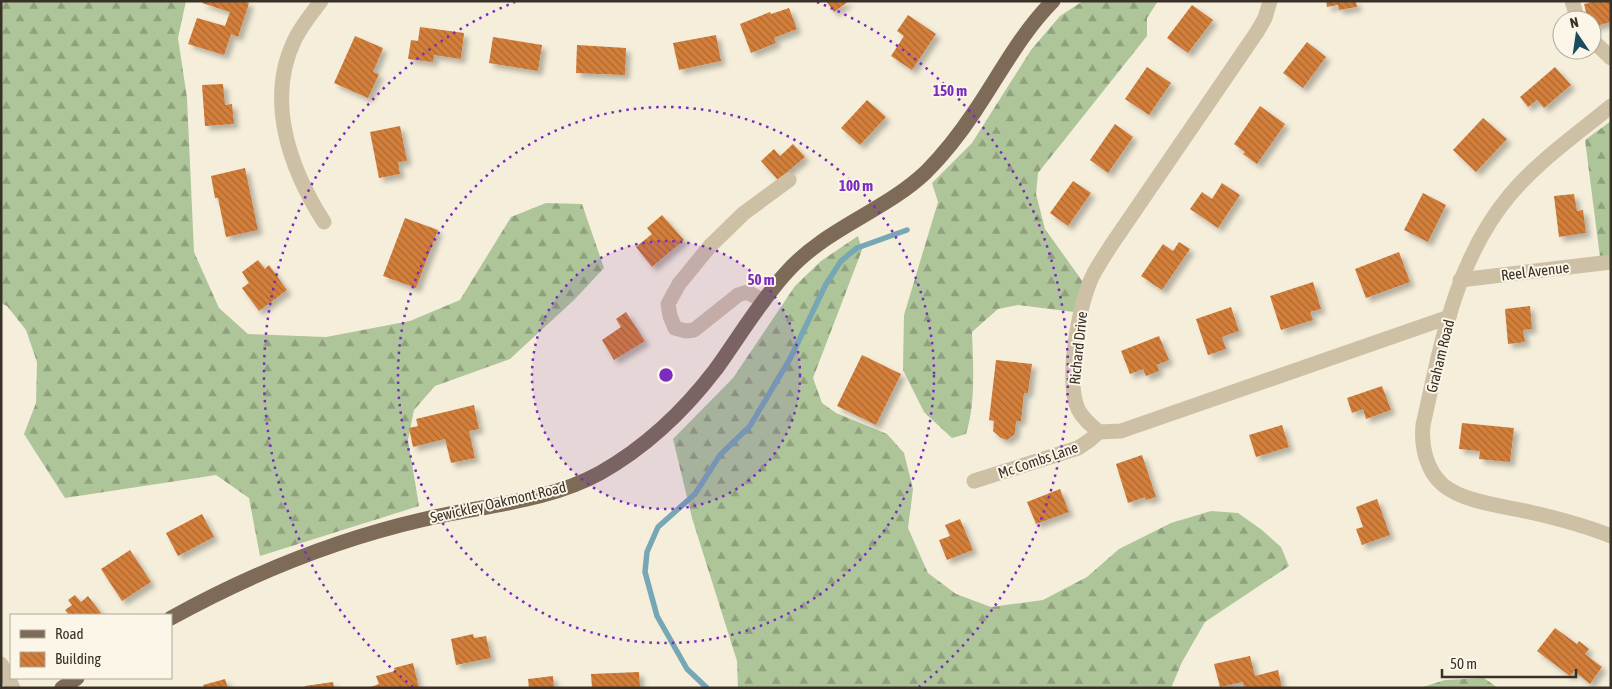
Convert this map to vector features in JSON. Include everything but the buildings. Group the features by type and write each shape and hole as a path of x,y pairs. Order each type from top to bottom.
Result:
{"main road":[{"name":"Sewickley Oakmont Road","path":"172,617 230,586 354,539 422,520 553,492 597,475 634,451 653,437 685,406 716,369 764,300 788,271 818,244 914,183 927,170 963,130 1022,38 1053,1"},
{"path":"62,688 76,679"}],"street":[{"path":"321,1 295,39 287,60 281,88 285,134 292,158 301,183 324,222"},
{"name":"Richard Drive","path":"1099,432 1089,424 1078,408 1073,382 1083,302 1090,282 1112,244 1257,32 1265,18 1270,1"},
{"name":"Graham Road","path":"1611,106 1542,162 1510,195 1485,228 1460,280 1449,317 1423,425 1422,437 1426,458 1436,477 1448,488 1464,496 1571,523 1611,536"},
{"path":"764,300 747,292 738,296 694,330 686,331 675,328 668,304 679,284 710,246 744,213 789,180"},
{"name":"Reel Avenue","path":"1460,280 1611,262"},
{"path":"1099,432 1121,431 1449,317"},
{"name":"Mc Combs Lane","path":"974,481 1078,448 1099,432"},
{"path":"1,664 13,688"}],"green space":[{"path":"1,1 186,1 178,38 187,98 194,252 219,308 248,334 326,337 410,321 460,300 511,217 546,203 582,204 604,268 574,300 510,359 435,386 414,410 408,440 419,506 260,556 249,498 216,475 65,498 24,434 36,403 37,362 26,330 7,306 1,303"},
{"path":"1083,1 1158,1 1147,18 1147,36 1038,173 1036,194 1045,229 1088,289 1082,313 1018,305 998,309 972,332 973,383 969,422 966,434 952,438 924,412 903,370 904,315 938,202 932,183 972,143 1031,50 1060,16"},
{"path":"1611,121 1611,255 1600,257 1585,140"},
{"path":"858,236 862,250 813,378 822,403 836,413 887,434 904,453 913,489 908,528 928,573 956,594 991,607 1043,600 1087,577 1119,549 1171,523 1211,511 1238,513 1262,530 1281,547 1289,566 1205,622 1182,662 1171,688 738,688 737,661 692,518 673,439 733,378 795,286 821,261"},
{"path":"1484,678 1498,688 1420,688 1445,680"}],"waterway":[{"path":"707,688 687,669 657,616 645,572 647,552 658,527 695,494 720,455 750,426 791,357 826,284 841,261 857,248 907,230"}]}
